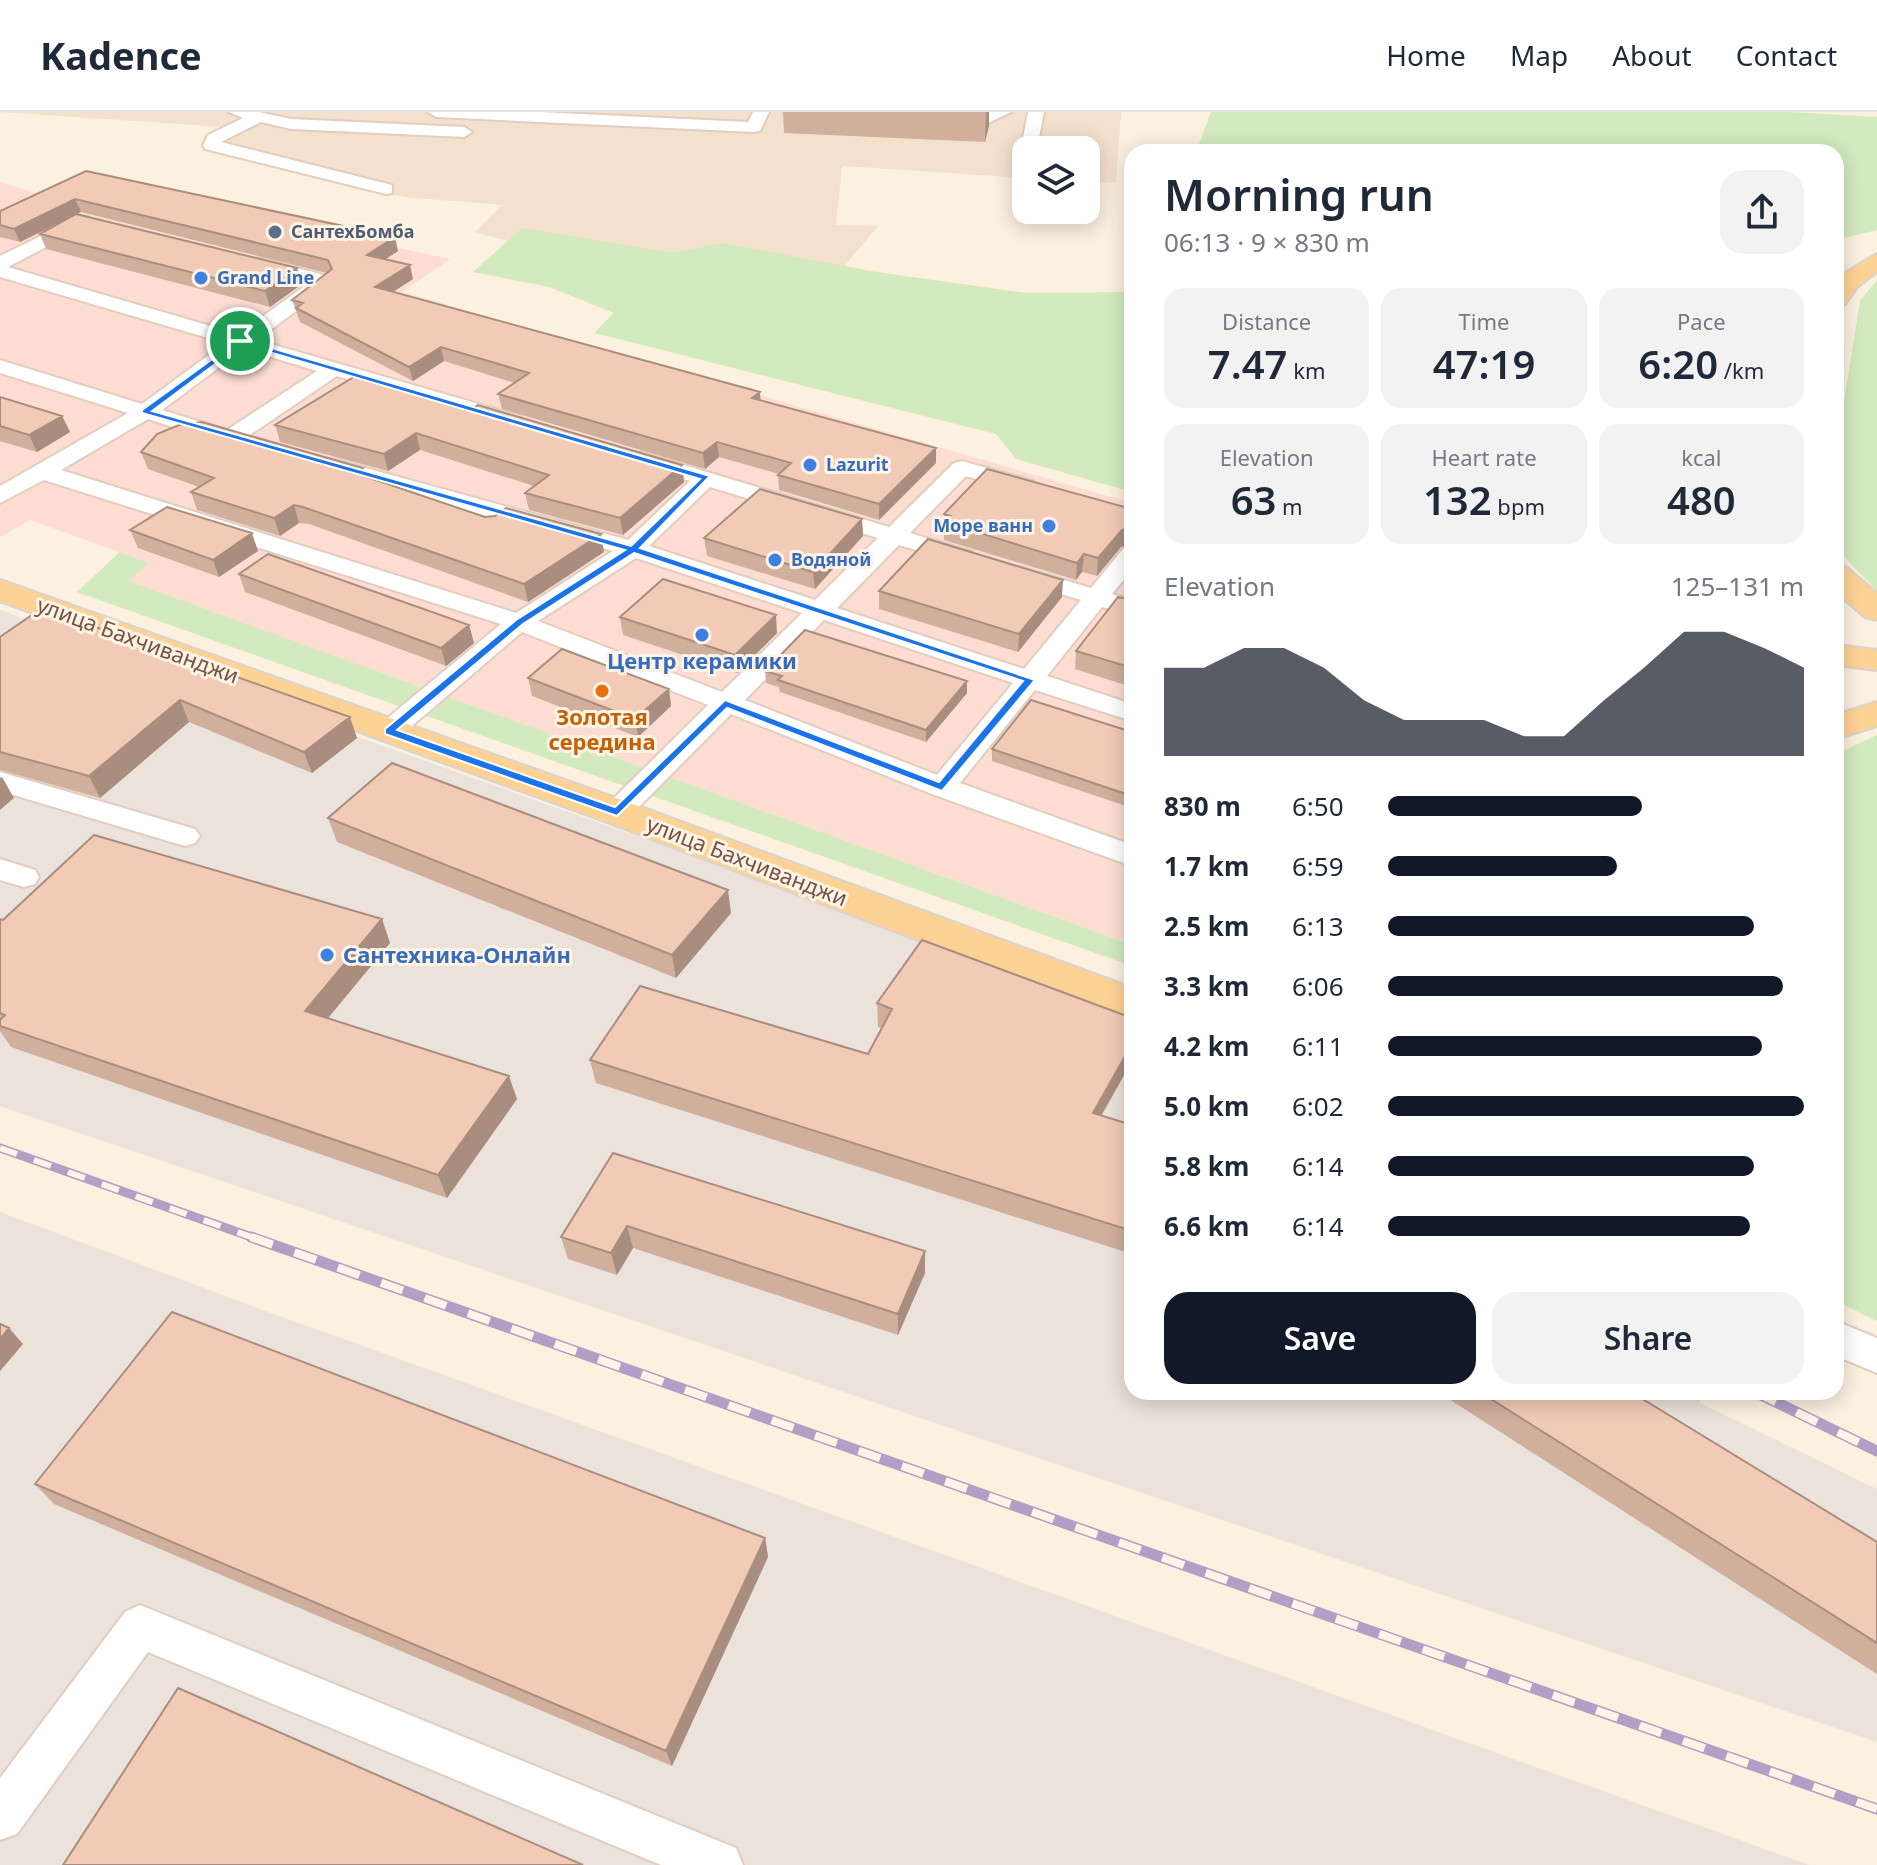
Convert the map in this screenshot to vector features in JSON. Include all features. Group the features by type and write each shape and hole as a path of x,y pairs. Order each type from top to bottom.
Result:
{"main road":[{"path":"1844,287 1877,261"},
{"path":"1844,582 1877,610"},
{"name":"улица Бахчиванджи","path":"0,590 617,812 1124,1002"},
{"path":"1844,656 1877,660"},
{"path":"1844,725 1877,713"}],"street":[{"path":"237,112 291,124 480,132"},
{"path":"436,112 572,115 754,127 761,112"},
{"path":"933,116 986,119 1003,112"},
{"path":"1031,136 1036,112"},
{"path":"257,118 214,139 211,145 386,189"},
{"path":"0,264 80,220 96,224"},
{"path":"0,496 145,412 324,281 233,258"},
{"path":"0,271 528,425"},
{"path":"0,366 260,446"},
{"path":"230,438 334,369"},
{"path":"617,451 1124,605"},
{"path":"305,459 633,549 1124,710"},
{"path":"617,812 962,468 1047,492"},
{"path":"40,471 519,622 942,787 1124,853"},
{"path":"389,731 519,622 633,549 706,478"},
{"path":"942,787 1124,564"},
{"path":"0,781 185,836"},
{"path":"1844,1342 1877,1356"},
{"path":"0,1817 140,1627 719,1865"}],"shaded area":[{"path":"0,112 1121,112 1116,183 1100,182 1100,136 1012,136 1012,177 842,166 836,225 878,226 803,315 679,291 475,232 502,205 404,197 206,151 201,143 225,127"},
{"path":"0,182 58,200 92,182 450,259 402,292 1124,501 1124,942 127,581 149,563 120,552 30,520 0,537"},
{"path":"0,610 1124,1009 1124,1400 1700,1400 1700,1403 1877,1489 1877,1742 0,1106"},
{"path":"0,1212 268,1312 1809,1865 0,1865"}],"green space":[{"path":"1211,112 1789,112 1877,117 1877,230 1844,238 1844,144 1199,144"},
{"path":"522,228 672,253 723,243 876,272 1027,293 1124,292 1124,490 1016,459 996,434 594,333 614,313 549,287 473,272"},
{"path":"1877,280 1877,591 1844,556 1844,402 1860,301"},
{"path":"120,552 149,563 128,581 1124,942 1124,963 77,592"},
{"path":"1877,735 1877,1321 1844,1305 1844,750"}],"building":[{"path":"86,171 395,237 367,255 410,265 375,287 760,392 752,398 936,448 879,504 778,475 791,463 717,442 703,453 498,394 529,373 441,347 409,367 296,308 303,303 292,300 332,269 328,260 75,199 14,229 0,225 0,211"},
{"path":"76,214 297,268 265,291 40,234"},
{"path":"357,375 471,410 478,405 682,465 620,518 525,493 549,475 416,433 384,454 275,425"},
{"path":"0,397 62,416 29,435 0,426"},
{"path":"202,422 363,468 355,473 485,517 495,516 506,508 601,534 524,584 303,507 294,505 274,518 191,492 214,478 141,452 157,434 179,425"},
{"path":"987,469 1124,507 1124,530 1098,558 1084,554 1077,563 944,522 950,516 944,514"},
{"path":"760,489 862,519 813,572 704,538"},
{"path":"167,507 252,533 213,560 130,530"},
{"path":"928,539 1063,580 1019,634 879,591"},
{"path":"268,554 469,625 441,648 239,574"},
{"path":"663,579 776,615 735,655 620,617"},
{"path":"1118,597 1124,598 1124,666 1076,651"},
{"path":"42,608 350,717 304,752 180,700 89,776 0,752 0,637"},
{"path":"805,630 967,681 926,730 778,680 782,676 765,671"},
{"path":"562,649 669,689 635,719 528,678"},
{"path":"1031,700 1124,729 1124,793 992,749"},
{"path":"392,763 728,890 672,955 328,818"},
{"path":"94,835 382,919 305,1011 509,1076 438,1175 0,1026 0,1020 5,1015 0,1013 0,919 3,920"},
{"path":"922,940 1124,1015 1124,1058 1093,1113 1124,1123 1124,1228 590,1060 640,986 868,1054 892,1009 877,1003"},
{"path":"613,1153 925,1251 898,1314 627,1226 611,1253 561,1237"},
{"path":"172,1312 765,1538 666,1751 35,1484"},
{"path":"0,1324 9,1328 0,1339"},
{"path":"1493,1400 1644,1400 1877,1542 1877,1643"},
{"path":"178,1688 583,1865 63,1865"}],"railway":[{"path":"0,1148 257,1239"},
{"path":"251,1237 1877,1809"},
{"path":"1772,1400 1877,1451"}],"place":[{"name":"СантехБомба","path":"275,232"},
{"name":"Grand Line","path":"201,278"},
{"name":"Lazurit","path":"810,465"},
{"name":"Море ванн","path":"1049,526"},
{"name":"Водяной","path":"775,560"},
{"name":"Центр керамики","path":"702,635"},
{"name":"Золотая середина","path":"602,691"},
{"name":"Сантехника-Онлайн","path":"327,955"}],"route":[{"path":"240,341 145,412 633,549 1030,680 942,787 725,704 617,812 389,731 519,622 633,549 706,478 240,341"}]}
